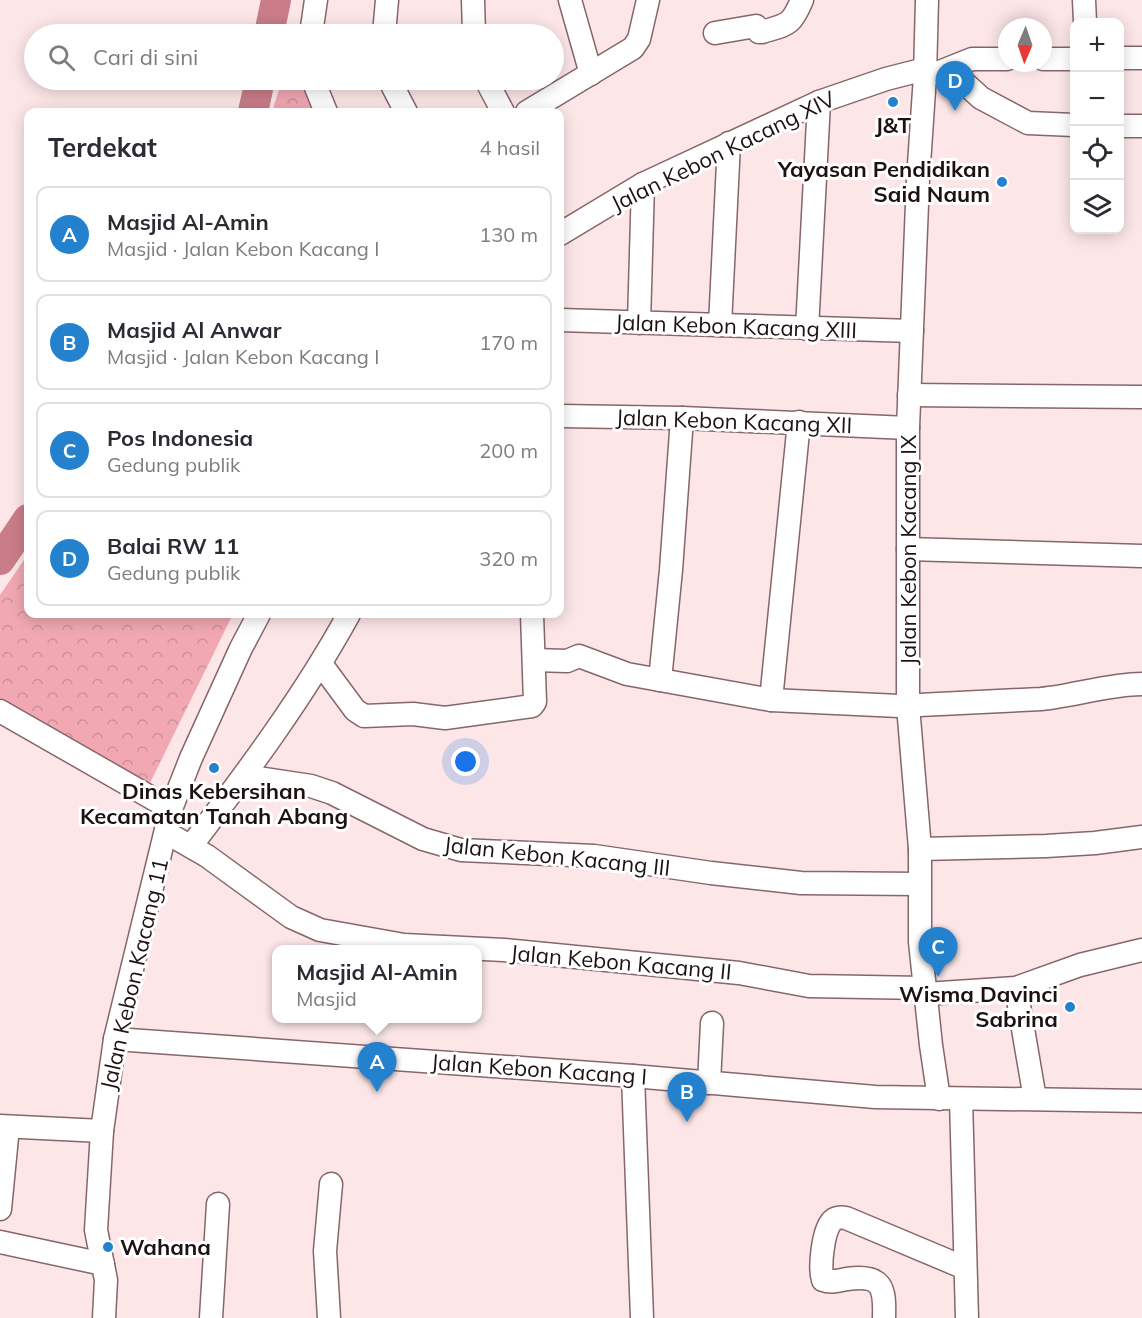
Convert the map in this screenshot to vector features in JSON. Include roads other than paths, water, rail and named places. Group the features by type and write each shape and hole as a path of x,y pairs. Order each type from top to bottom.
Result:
{"street":[{"path":"312,24 316,0"},
{"path":"385,24 387,0"},
{"path":"473,0 474,24"},
{"path":"570,0 591,74"},
{"path":"534,108 633,48 639,39 648,0"},
{"path":"715,33 756,26 759,32 762,32 786,24 795,18 802,0"},
{"name":"Jalan Kebon Kacang IX","path":"927,0 908,428 908,706 920,849 920,942 925,991 950,1099 965,1268 967,1318"},
{"path":"1084,0 1085,18"},
{"name":"Jalan Kebon Kacang XIV","path":"564,232 643,184 819,102 886,79 949,69 972,58 998,59"},
{"path":"1124,58 1142,58"},
{"path":"1052,59 1070,59"},
{"path":"949,69 981,98 1019,119 1028,123 1070,125"},
{"path":"316,90 324,108"},
{"path":"395,90 404,108"},
{"path":"491,90 501,108"},
{"path":"807,329 819,102"},
{"path":"1124,126 1142,126"},
{"path":"720,325 729,143"},
{"path":"639,323 643,184"},
{"name":"Jalan Kebon Kacang XIII","path":"564,320 912,331"},
{"path":"909,395 1142,397"},
{"name":"Jalan Kebon Kacang XII","path":"564,416 799,422 908,428"},
{"path":"660,680 682,418"},
{"path":"771,700 799,422"},
{"path":"908,549 1142,556"},
{"name":"Jalan Kebon Kacang 11","path":"104,1318 105,1280 96,1230 102,1131 115,1039 171,809 200,738 241,648 258,618"},
{"path":"199,851 244,776 321,664 347,618"},
{"path":"321,664 359,714 364,716 412,714 445,718 532,706 536,702 532,618"},
{"path":"534,660 567,661 579,656 627,674 771,700 908,706 1065,697 1108,686 1142,684"},
{"path":"0,711 171,809"},
{"name":"Jalan Kebon Kacang III","path":"244,776 311,786 332,793 423,839 460,850 594,856 801,883 919,884"},
{"name":"Jalan Kebon Kacang II","path":"167,833 199,851 291,917 320,930 404,945"},
{"path":"920,849 1046,846 1142,837"},
{"name":"Jalan Kebon Kacang II","path":"482,949 739,973 809,986 925,991 1016,988 1080,965 1142,950"},
{"path":"1016,988 1035,1100"},
{"path":"709,1083 712,1023"},
{"name":"Jalan Kebon Kacang I","path":"115,1039 633,1076 875,1097 1142,1101"},
{"path":"633,1076 642,1318"},
{"path":"0,1209 4,1126 102,1131"},
{"path":"329,1318 325,1251 331,1184"},
{"path":"211,1318 218,1204"},
{"path":"884,1318 885,1295 876,1283 858,1279 830,1282 823,1280 822,1251 830,1224 834,1219 846,1218 965,1268"},
{"path":"0,1242 103,1264"}],"waterway":[{"path":"271,24 276,0"},
{"path":"254,108 258,90"},
{"path":"0,560 24,525"}],"place":[{"name":"J&T","path":"893,102"},
{"name":"Balai RW 11","path":"955,111"},
{"name":"Yayasan Pendidikan Said Naum","path":"1002,182"},
{"name":"Dinas Kebersihan Kecamatan Tanah Abang","path":"214,768"},
{"name":"Pos Indonesia","path":"938,977"},
{"name":"Wisma Davinci Sabrina","path":"1070,1007"},
{"name":"Masjid Al-Amin","path":"377,1092"},
{"name":"Masjid Al Anwar","path":"687,1122"},
{"name":"Wahana","path":"108,1247"}]}
